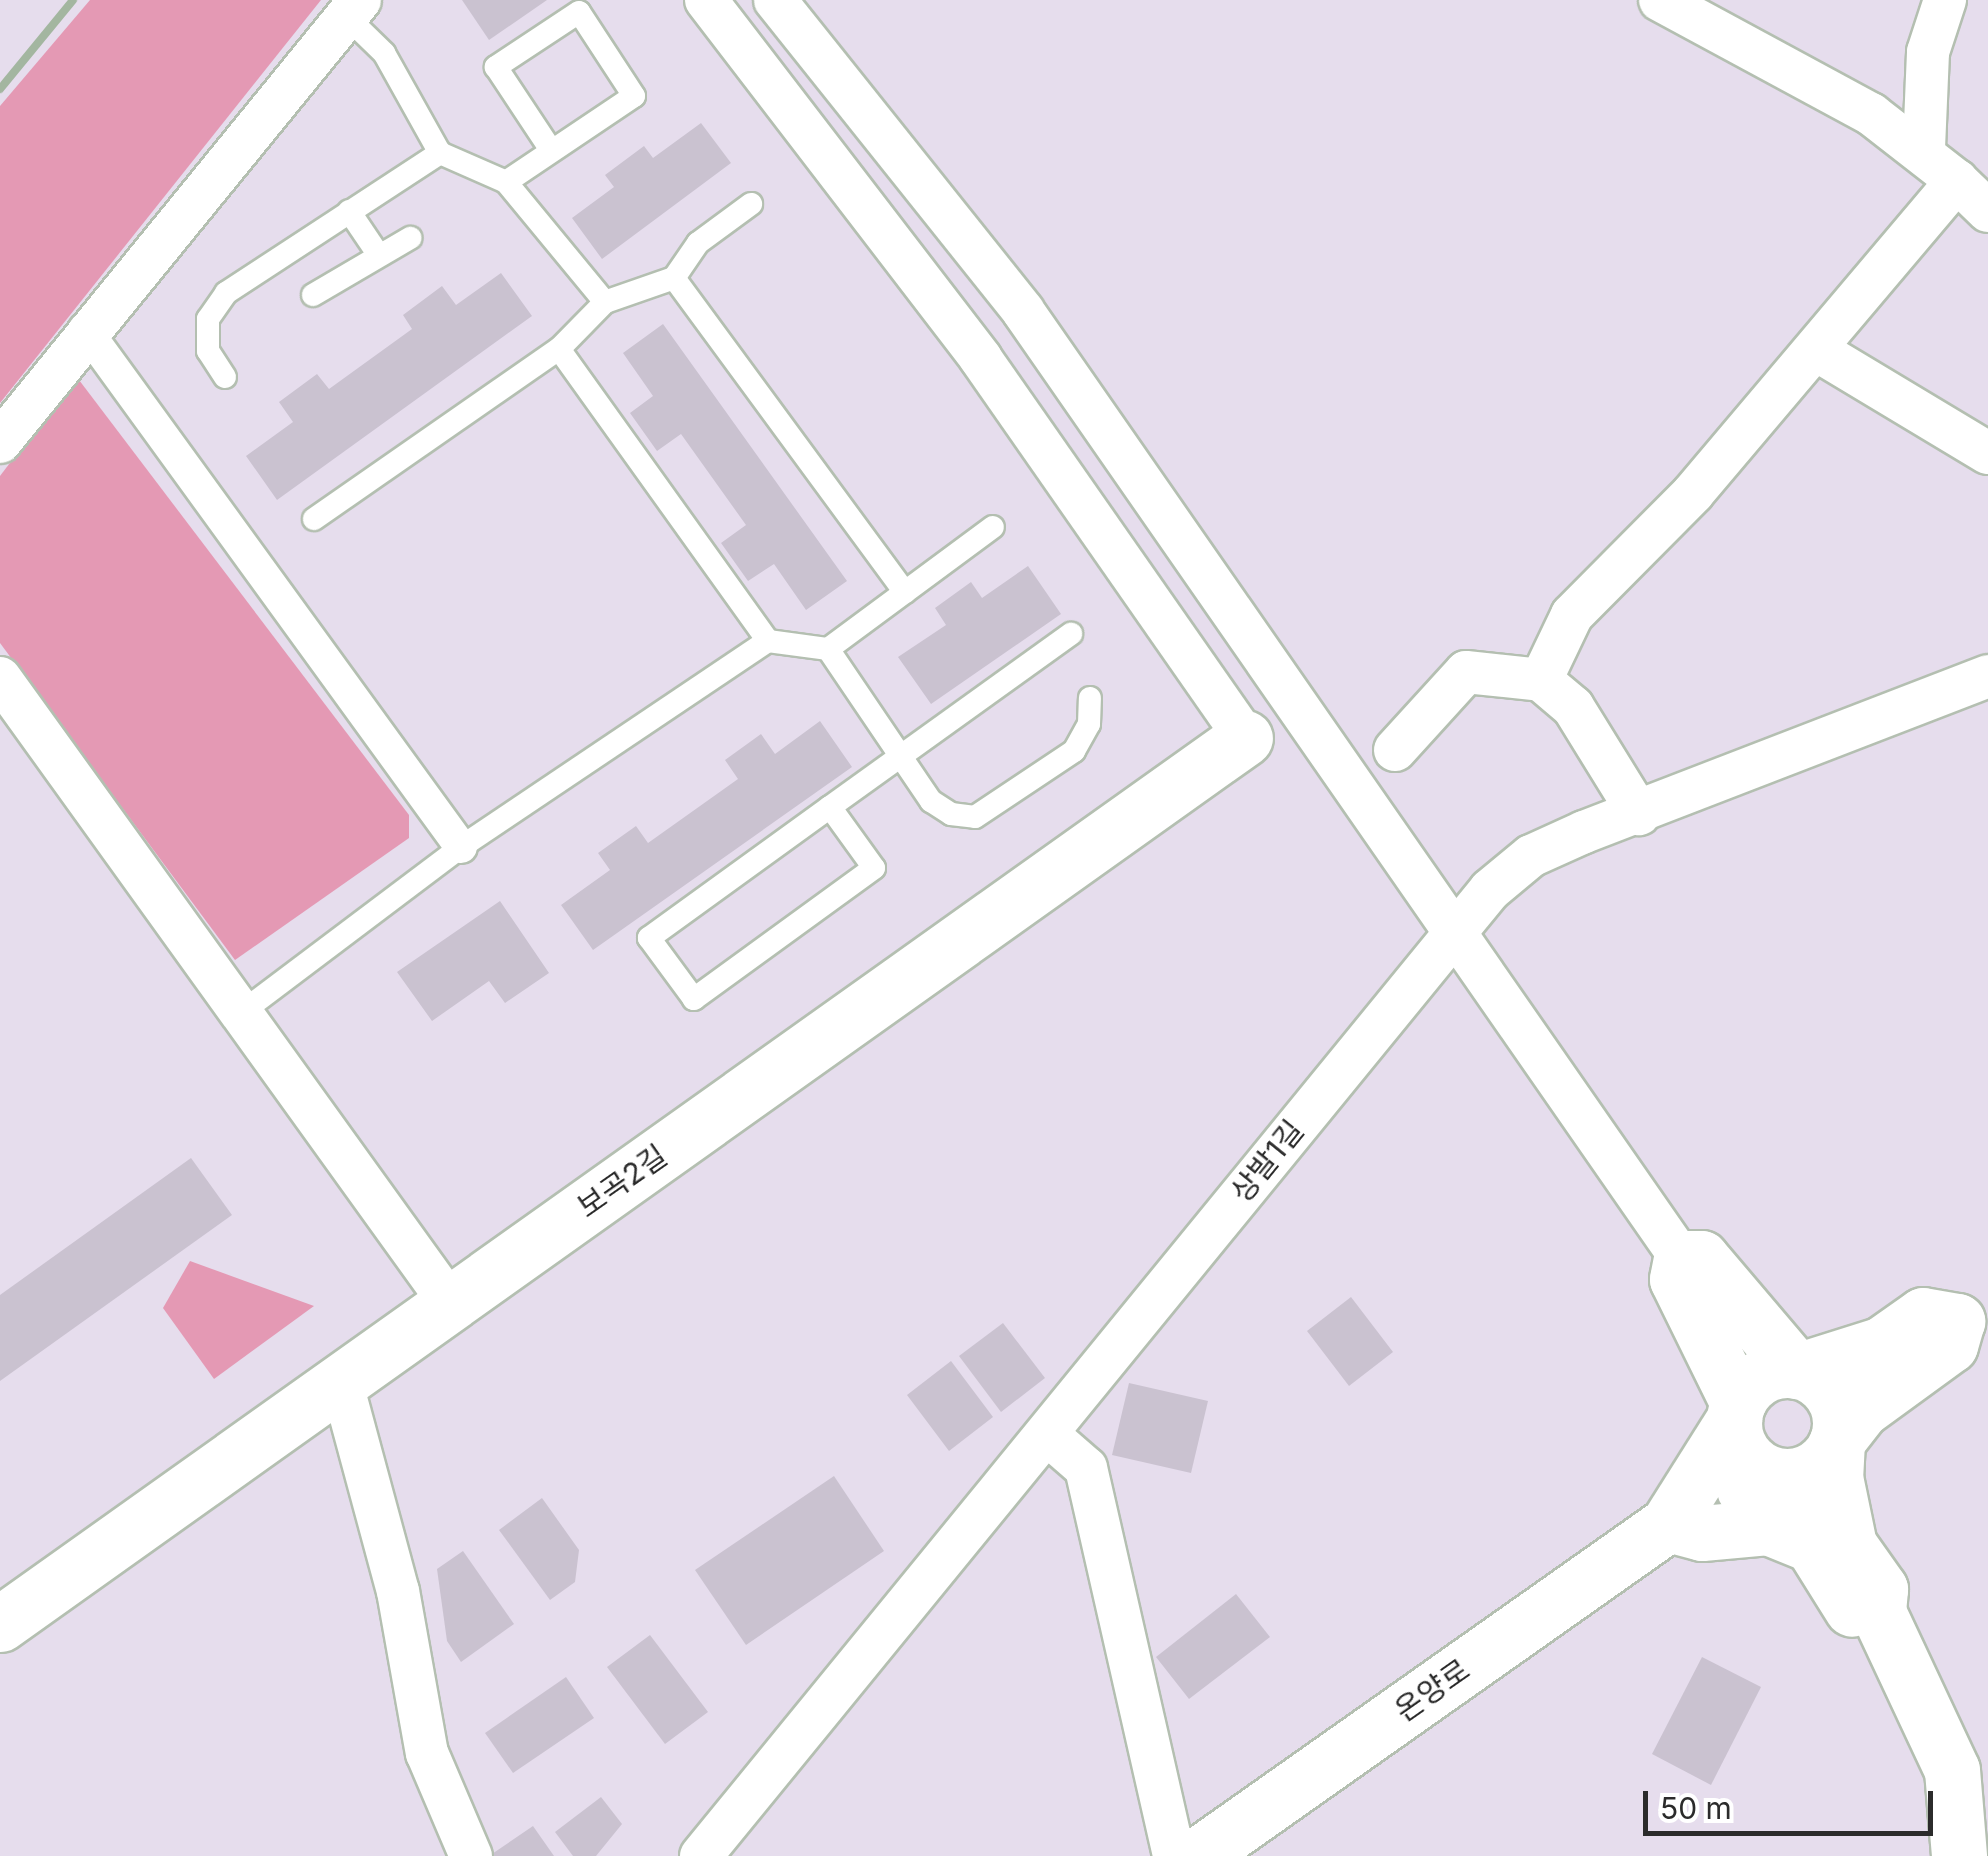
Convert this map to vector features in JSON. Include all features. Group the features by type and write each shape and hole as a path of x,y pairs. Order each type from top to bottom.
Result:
{"main road":[{"name":"보곡2길","path":"0,1624 1244,738"},
{"path":"1878,1612 1855,1613 1806,1542 1766,1473 1742,1451 1736,1411 1677,1279 1681,1258 1701,1258 1797,1371 1828,1389 1837,1442 1841,1514 1880,1590 1878,1612 1952,1770 1959,1856"},
{"path":"1668,1524 1761,1377 1797,1371 1882,1344 1923,1315 1972,1309"},
{"path":"1668,1524 1766,1473 1815,1468 1861,1410 1950,1346 1972,1309"},
{"path":"1668,1524 1702,1532 1768,1528 1806,1542"},
{"name":"온양로","path":"1197,1856 1668,1524"}],"street":[{"path":"706,0 981,359 1244,738"},
{"path":"775,0 1022,310 1681,1258"},
{"path":"1660,0 1924,148 1988,211"},
{"path":"1924,148 1928,52 1945,0"},
{"path":"0,442 86,329 354,8"},
{"path":"1541,680 1572,615 1818,351 1958,181"},
{"path":"86,329 461,847"},
{"path":"1818,351 1988,453"},
{"path":"1395,750 1466,672 1541,680 1573,708 1639,814"},
{"name":"상발1길","path":"702,1856 1048,1435 1452,931 1531,856 1988,676"},
{"path":"0,678 246,1008 450,1304"},
{"path":"342,1384 398,1591 427,1753 471,1856"},
{"path":"1048,1435 1086,1468 1174,1856"}],"lane":[{"path":"354,8 440,153 506,182 605,302"},
{"path":"506,182 634,96 578,12 496,67 551,150"},
{"path":"225,376 208,351 208,319 226,293 440,153"},
{"path":"314,520 558,349 605,302 674,278 698,243 751,204"},
{"path":"349,211 378,254"},
{"path":"313,296 410,238"},
{"path":"674,278 905,592"},
{"path":"558,349 768,641"},
{"path":"246,1008 461,847 768,641 828,649 993,527"},
{"path":"830,807 874,868 694,1000 650,938 900,756 1071,634"},
{"path":"828,649 931,802 975,817 1074,751 1090,724 1090,698"}],"shaded area":[{"path":"90,0 321,0 0,403 0,106"},
{"path":"76,376 409,815 409,838 235,960 0,643 0,476"},
{"path":"190,1261 314,1306 214,1379 163,1308"}],"building":[{"path":"462,0 547,0 489,40"},
{"path":"701,123 731,163 602,259 572,218 614,187 605,175 644,146 653,158"},
{"path":"501,273 532,316 277,500 246,456 293,422 279,402 317,374 329,389 412,329 403,315 442,286 456,305"},
{"path":"663,324 847,581 806,610 774,564 748,581 721,543 746,525 681,434 657,451 630,413 653,396 623,353"},
{"path":"1028,566 1061,614 931,704 898,657 946,625 935,608 971,582 982,598"},
{"path":"820,721 852,767 593,950 561,905 610,870 598,853 636,826 648,843 738,779 725,760 761,734 775,754"},
{"path":"500,901 549,973 505,1003 489,981 432,1021 397,972"},
{"path":"191,1158 232,1215 0,1381 0,1295"},
{"path":"1351,1297 1393,1352 1349,1386 1307,1331"},
{"path":"1003,1323 1045,1378 1001,1412 959,1356"},
{"path":"951,1361 993,1417 949,1451 907,1395"},
{"path":"1129,1383 1208,1401 1191,1473 1112,1455"},
{"path":"834,1476 884,1551 746,1645 695,1570"},
{"path":"542,1498 579,1550 575,1582 550,1600 499,1530"},
{"path":"463,1551 514,1624 461,1662 447,1641 437,1569"},
{"path":"1236,1594 1270,1637 1189,1699 1156,1657"},
{"path":"650,1635 708,1712 665,1744 607,1667"},
{"path":"1702,1657 1761,1687 1711,1785 1652,1754"},
{"path":"566,1677 594,1718 513,1773 485,1733"},
{"path":"601,1797 622,1824 596,1856 573,1856 555,1832"},
{"path":"533,1826 554,1856 489,1856"}],"railway":[{"path":"0,89 73,0"}]}
